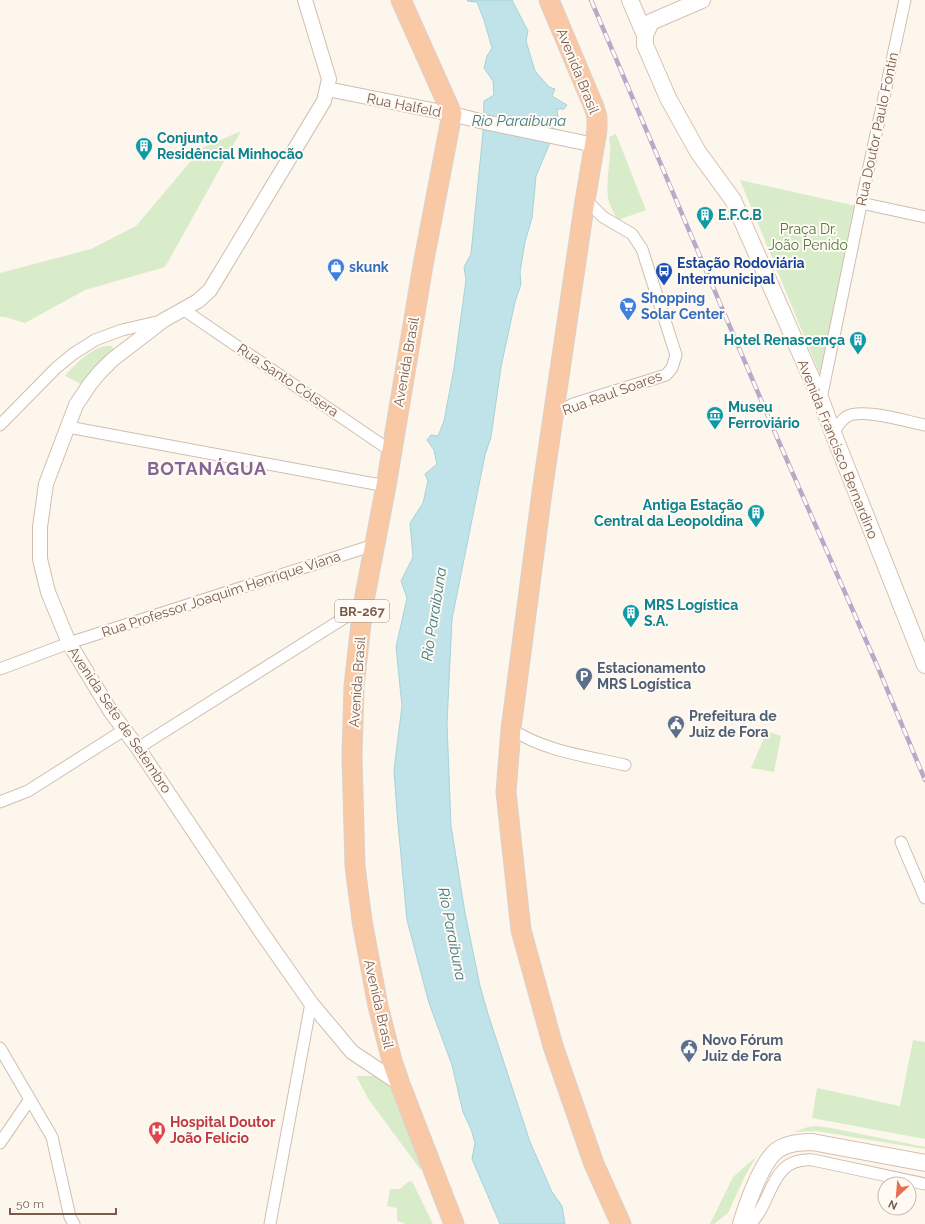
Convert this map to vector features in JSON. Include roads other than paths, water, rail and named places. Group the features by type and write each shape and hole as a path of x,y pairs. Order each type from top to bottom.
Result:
{"highway":[{"path":"402,0 452,114"},
{"name":"Avenida Brasil","path":"549,0 594,107 597,117 597,130 586,147 585,199 553,415 510,729 506,792 521,930 553,1046 594,1164 621,1224"},
{"name":"Avenida Brasil","path":"452,114 423,265 386,486 363,606 354,686 352,756 355,866 362,920 378,1006 392,1061 400,1084 454,1224"}],"main road":[{"name":"Avenida Francisco Bernardino","path":"630,0 645,35 646,45 668,98 698,152 733,200 821,400 833,434 925,665"},
{"path":"645,35 651,22 702,0"},
{"path":"741,1224 747,1205 766,1164 777,1151 790,1144 812,1142 925,1163"}],"street":[{"name":"Avenida Sete de Setembro","path":"305,0 329,79 324,101 210,290 198,301 164,320 112,360 100,372 76,405 46,484 40,527 40,559 48,592 69,644 111,712 138,748 260,930 312,1003 352,1052 400,1084"},
{"name":"Rua Doutor Paulo Fontin","path":"821,400 861,203 905,0"},
{"name":"Rua Halfeld","path":"327,89 452,114 586,147"},
{"name":"Rua Raul Soares","path":"553,415 573,404 666,375 672,368 676,355 642,249 632,234 603,217 585,199"},
{"path":"861,203 925,217"},
{"name":"Rua Santo Cólsera","path":"184,310 391,451"},
{"path":"0,425 56,368 73,354 90,343 122,330 164,320"},
{"path":"833,434 836,427 847,416 859,413 925,425"},
{"path":"68,427 386,486"},
{"name":"Rua Professor Joaquim Henrique Viana","path":"0,669 69,644 374,545"},
{"path":"138,748 363,606"},
{"path":"510,729 524,738 542,746 625,765"},
{"path":"0,802 28,791 124,730"},
{"path":"901,842 925,898"},
{"path":"270,1224 312,1003"},
{"path":"0,1048 52,1137 69,1222"},
{"path":"0,1142 30,1099"},
{"path":"750,1224 757,1218 777,1176 791,1163 802,1159 813,1160 925,1184"}],"water":[{"name":"Rio Paraibuna","path":"512,0 528,31 526,41 535,71 549,87 555,89 552,96 567,105 564,109 557,109 558,118 536,176 532,218 525,242 520,272 521,284 515,302 501,367 491,437 485,455 452,619 447,723 451,826 465,913 480,986 530,1142 552,1192 562,1206 565,1224 500,1224 472,1159 475,1143 471,1129 463,1112 452,1065 429,1003 407,920 397,813 394,770 402,706 396,647 407,598 401,581 413,557 410,523 423,503 428,481 425,474 437,464 434,450 427,440 431,435 438,436 444,421 454,368 466,280 464,267 471,254 483,132 484,101 494,95 493,81 484,68 487,56 492,48 477,2 467,1"}],"railway":[{"path":"591,0 925,780"}],"place":[{"name":"Conjunto Residêncial Minhocão","path":"144,161"},
{"name":"E.F.C.B","path":"705,230"},
{"name":"skunk","path":"336,282"},
{"name":"Estação Rodoviária Intermunicipal","path":"664,286"},
{"name":"Shopping Solar Center","path":"628,321"},
{"name":"Hotel Renascença","path":"858,355"},
{"name":"Museu Ferroviário","path":"715,430"},
{"name":"Antiga Estação Central da Leopoldina","path":"756,528"},
{"name":"MRS Logística S.A.","path":"631,628"},
{"name":"Estacionamento MRS Logística","path":"584,691"},
{"name":"Prefeitura de Juiz de Fora","path":"676,739"},
{"name":"Novo Fórum Juiz de Fora","path":"689,1063"},
{"name":"Hospital Doutor João Felício","path":"157,1145"}],"district":[{"name":"BOTANÁGUA","path":"207,469"}],"park label":[{"name":"Praça Dr. João Penido","path":"808,238"}]}
